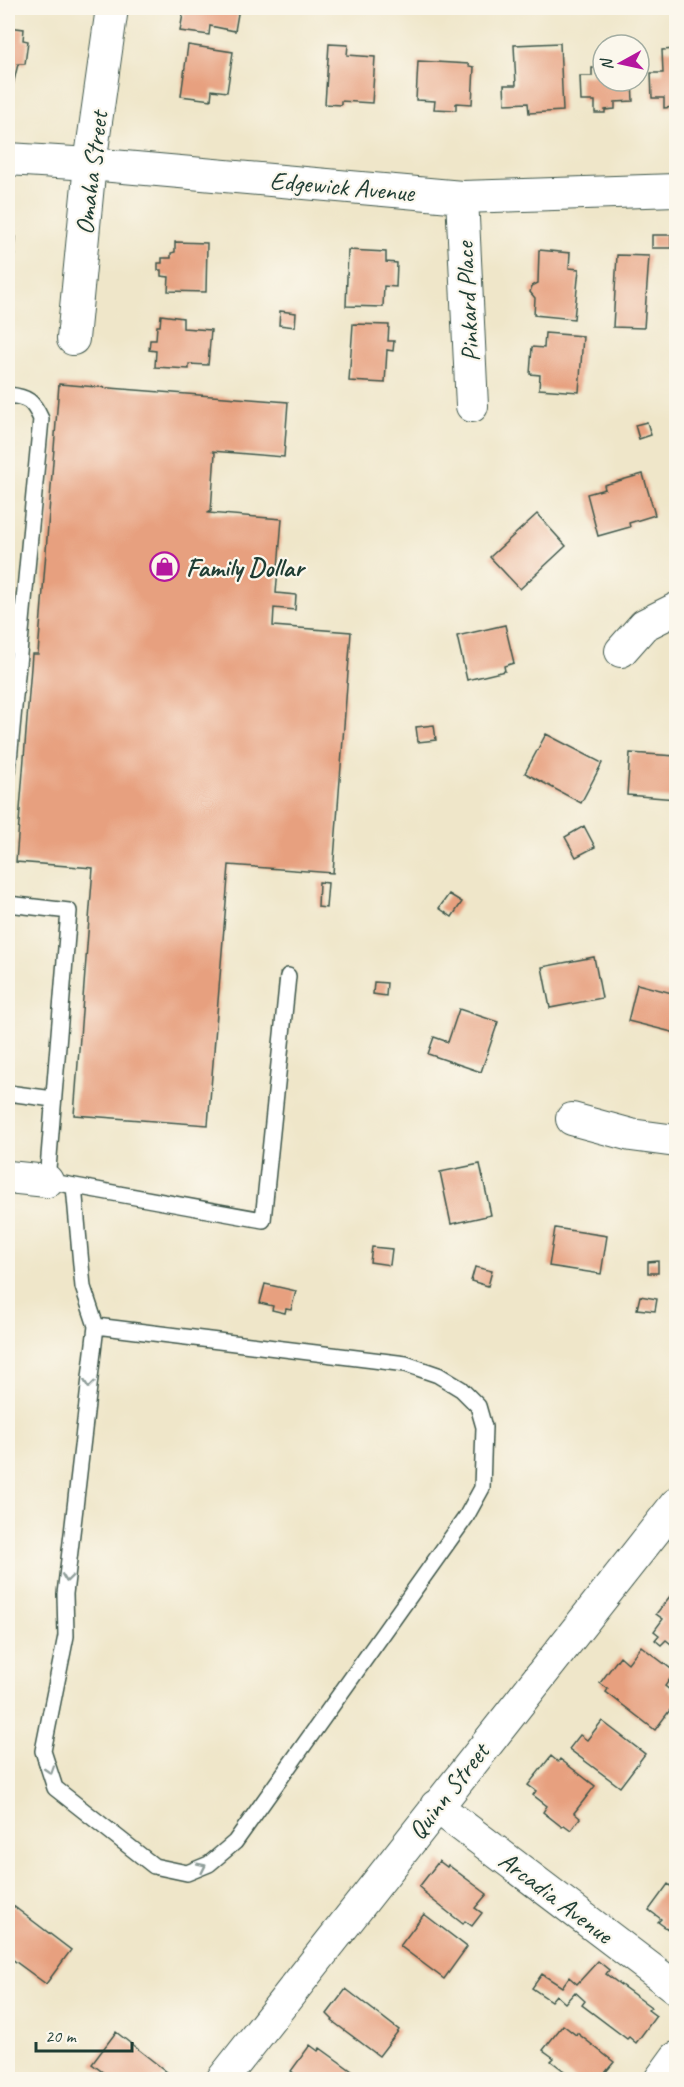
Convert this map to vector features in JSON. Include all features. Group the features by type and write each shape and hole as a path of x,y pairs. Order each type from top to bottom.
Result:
{"street":[{"name":"Omaha Street","path":"73,339 90,164 112,8"},
{"name":"Edgewick Avenue","path":"8,159 90,164 462,197 676,190"},
{"name":"Pinkard Place","path":"462,197 472,406"},
{"path":"621,651 644,626 676,609"},
{"path":"572,1119 631,1135 676,1141"},
{"path":"8,1177 60,1184"},
{"name":"Quinn Street","path":"222,2079 676,1504"},
{"name":"Arcadia Avenue","path":"436,1806 676,1988"},
{"path":"660,2079 676,2058"}],"lane":[{"path":"8,395 22,396 35,405 41,420 8,771"},
{"path":"8,904 69,910 53,1100 60,1184 84,1287 96,1326 65,1594 66,1636 43,1751 56,1788 154,1866 187,1874 209,1864 235,1842 466,1517 483,1488 484,1426 478,1406 461,1389 438,1375 406,1364 96,1326"},
{"path":"60,1184 263,1220 288,976"},
{"path":"8,1093 53,1100"}],"building":[{"path":"184,8 239,8 235,31 210,26 209,35 180,31"},
{"path":"8,27 24,29 23,40 28,41 25,64 18,64 13,85 8,84"},
{"path":"560,43 563,111 529,113 528,103 505,104 504,85 516,85 514,45"},
{"path":"329,44 348,45 347,55 375,57 372,103 341,101 341,105 325,104"},
{"path":"188,45 233,52 227,92 212,90 211,100 181,96"},
{"path":"676,49 675,107 664,108 664,98 652,98 651,73 663,73 662,50"},
{"path":"418,61 469,64 474,67 472,104 456,103 456,110 434,109 435,101 416,100"},
{"path":"580,76 591,76 591,93 633,93 633,101 615,102 615,109 605,110 605,113 595,113 595,101 581,101"},
{"path":"652,235 671,235 671,248 652,248"},
{"path":"8,236 16,237 9,319 8,319"},
{"path":"175,242 207,243 206,292 168,291 169,277 161,276 158,263 162,263 162,258 171,258 171,253 175,252"},
{"path":"348,250 386,252 386,262 397,263 396,287 384,286 383,307 346,306"},
{"path":"539,250 570,253 569,268 579,269 574,319 534,315 535,298 530,292 532,286 538,283"},
{"path":"617,255 649,256 644,328 613,327"},
{"path":"280,311 296,313 295,327 279,325"},
{"path":"161,315 183,318 183,328 211,330 208,365 189,364 189,369 155,367 156,351 149,350 150,340 156,340"},
{"path":"353,324 389,325 388,341 394,341 393,351 387,350 385,383 349,381"},
{"path":"545,333 583,336 579,392 539,389 540,375 530,374 532,347 544,348"},
{"path":"8,349 12,349 10,376 8,376"},
{"path":"59,384 288,402 284,457 212,451 215,453 211,511 208,513 282,519 276,593 296,595 295,610 274,608 273,626 351,632 333,873 229,865 208,1125 74,1115 93,868 16,862 32,654 38,654"},
{"path":"647,422 651,435 639,439 635,425"},
{"path":"643,474 655,515 629,523 630,527 598,536 587,494 605,489 604,485"},
{"path":"537,514 566,546 520,589 490,557"},
{"path":"505,625 514,663 504,666 505,671 467,680 457,636"},
{"path":"434,725 436,740 418,742 416,727"},
{"path":"546,734 602,763 581,803 525,773"},
{"path":"630,753 676,756 676,799 627,795"},
{"path":"584,826 595,847 576,857 565,837"},
{"path":"319,882 328,883 326,908 318,907"},
{"path":"449,894 462,902 452,917 439,908"},
{"path":"594,957 602,998 550,1008 542,967"},
{"path":"374,982 387,983 386,996 373,994"},
{"path":"637,984 676,994 676,1033 628,1021"},
{"path":"459,1009 498,1022 481,1072 428,1054 434,1037 448,1042"},
{"path":"480,1164 491,1215 451,1224 440,1172"},
{"path":"555,1228 607,1236 601,1274 549,1266"},
{"path":"372,1247 392,1249 390,1265 370,1262"},
{"path":"658,1261 658,1273 648,1273 648,1262"},
{"path":"475,1267 492,1271 488,1286 471,1281"},
{"path":"265,1284 296,1291 291,1310 286,1309 285,1313 272,1310 273,1306 260,1303"},
{"path":"640,1296 657,1299 655,1311 637,1309"},
{"path":"671,1595 676,1600 676,1648 666,1640 661,1645 655,1640 659,1635 654,1631 663,1619 656,1614"},
{"path":"641,1646 675,1672 665,1686 676,1695 676,1702 655,1730 606,1692 608,1689 600,1683 620,1656 628,1663"},
{"path":"602,1721 645,1754 620,1787 569,1749 580,1735 587,1740"},
{"path":"551,1756 558,1762 560,1759 595,1786 574,1813 580,1818 571,1830 564,1825 562,1827 543,1812 547,1806 533,1795 536,1791 528,1785"},
{"path":"439,1861 447,1867 448,1865 487,1894 475,1908 482,1913 472,1926 465,1921 463,1924 419,1887"},
{"path":"668,1884 676,1891 676,1935 658,1922 661,1919 649,1910"},
{"path":"8,1902 71,1950 46,1984 8,1956"},
{"path":"424,1914 467,1947 444,1979 400,1946"},
{"path":"598,1961 609,1970 606,1974 651,2007 648,2010 656,2016 636,2043 629,2037 627,2039 582,2005 585,2001 575,1992 565,2003 556,1995 551,2001 532,1988 542,1974 562,1987 569,1977 577,1984"},
{"path":"346,1989 399,2030 379,2056 332,2021 327,2014"},
{"path":"563,2025 614,2062 600,2079 575,2079 551,2061 554,2058 543,2050"},
{"path":"116,2032 167,2072 161,2079 112,2079 92,2064"},
{"path":"310,2045 318,2051 320,2048 363,2079 298,2079 299,2077 291,2071"}],"place":[{"name":"Family Dollar","path":"165,567"}]}
